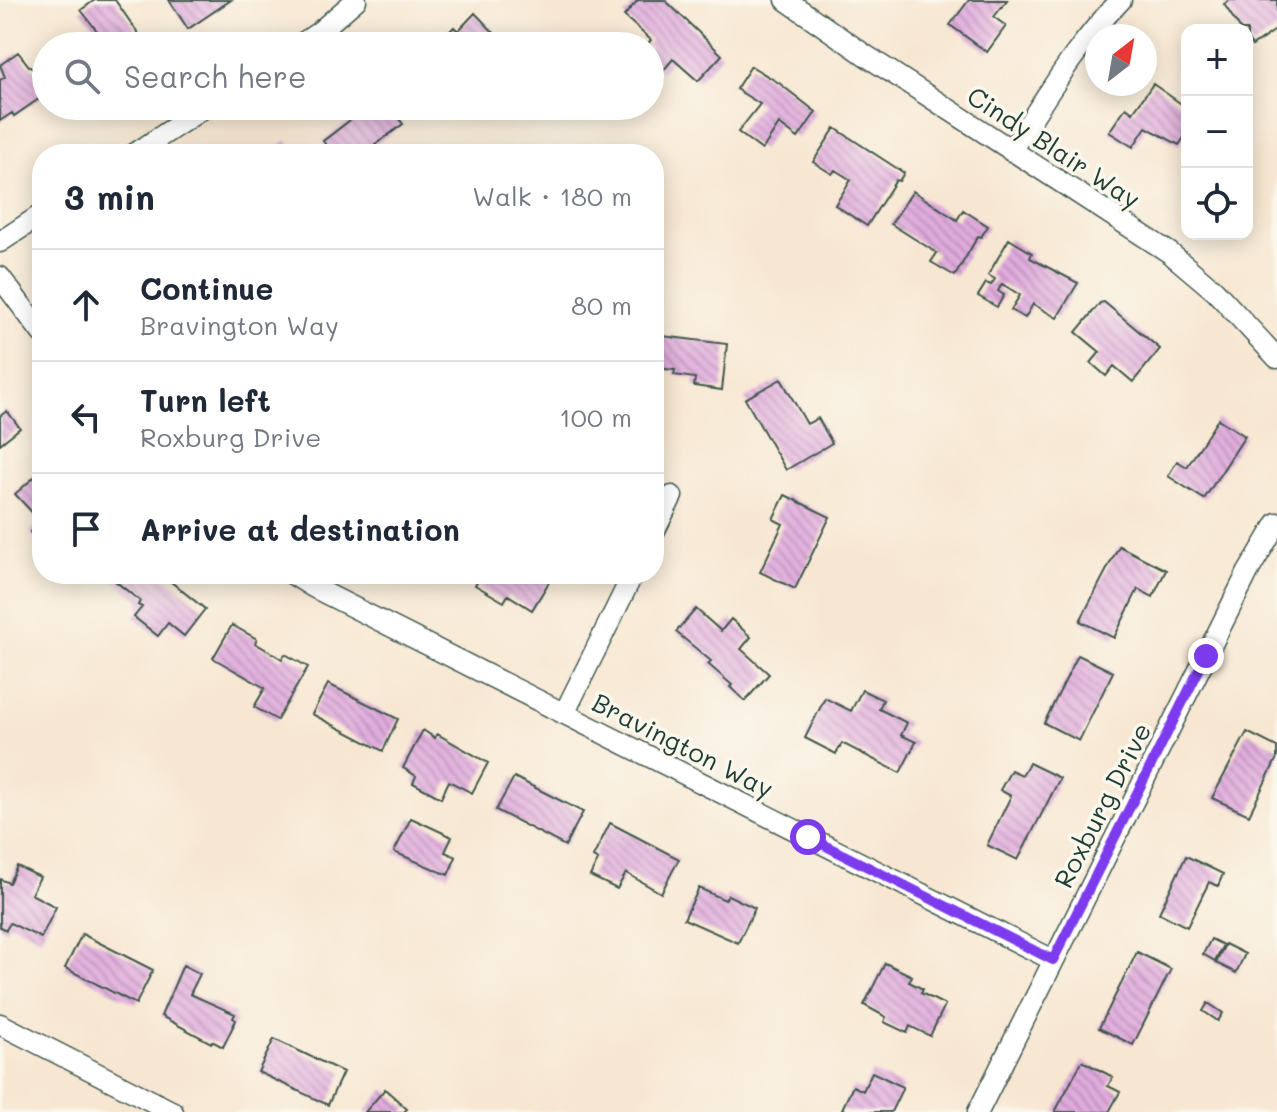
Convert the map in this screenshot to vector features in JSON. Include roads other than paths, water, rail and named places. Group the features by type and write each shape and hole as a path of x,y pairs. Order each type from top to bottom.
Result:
{"street":[{"path":"319,32 356,0"},
{"name":"Cindy Blair Way","path":"786,0 865,55 1170,253 1215,291 1277,358"},
{"path":"1011,151 1099,22 1121,0"},
{"path":"149,144 186,120"},
{"path":"0,242 32,221"},
{"path":"0,277 32,320"},
{"path":"664,512 672,496"},
{"name":"Roxburg Drive","path":"978,1112 1248,572 1277,523"},
{"name":"Bravington Way","path":"308,584 1053,960"},
{"path":"564,714 628,584"},
{"path":"0,1024 173,1112"}]}
